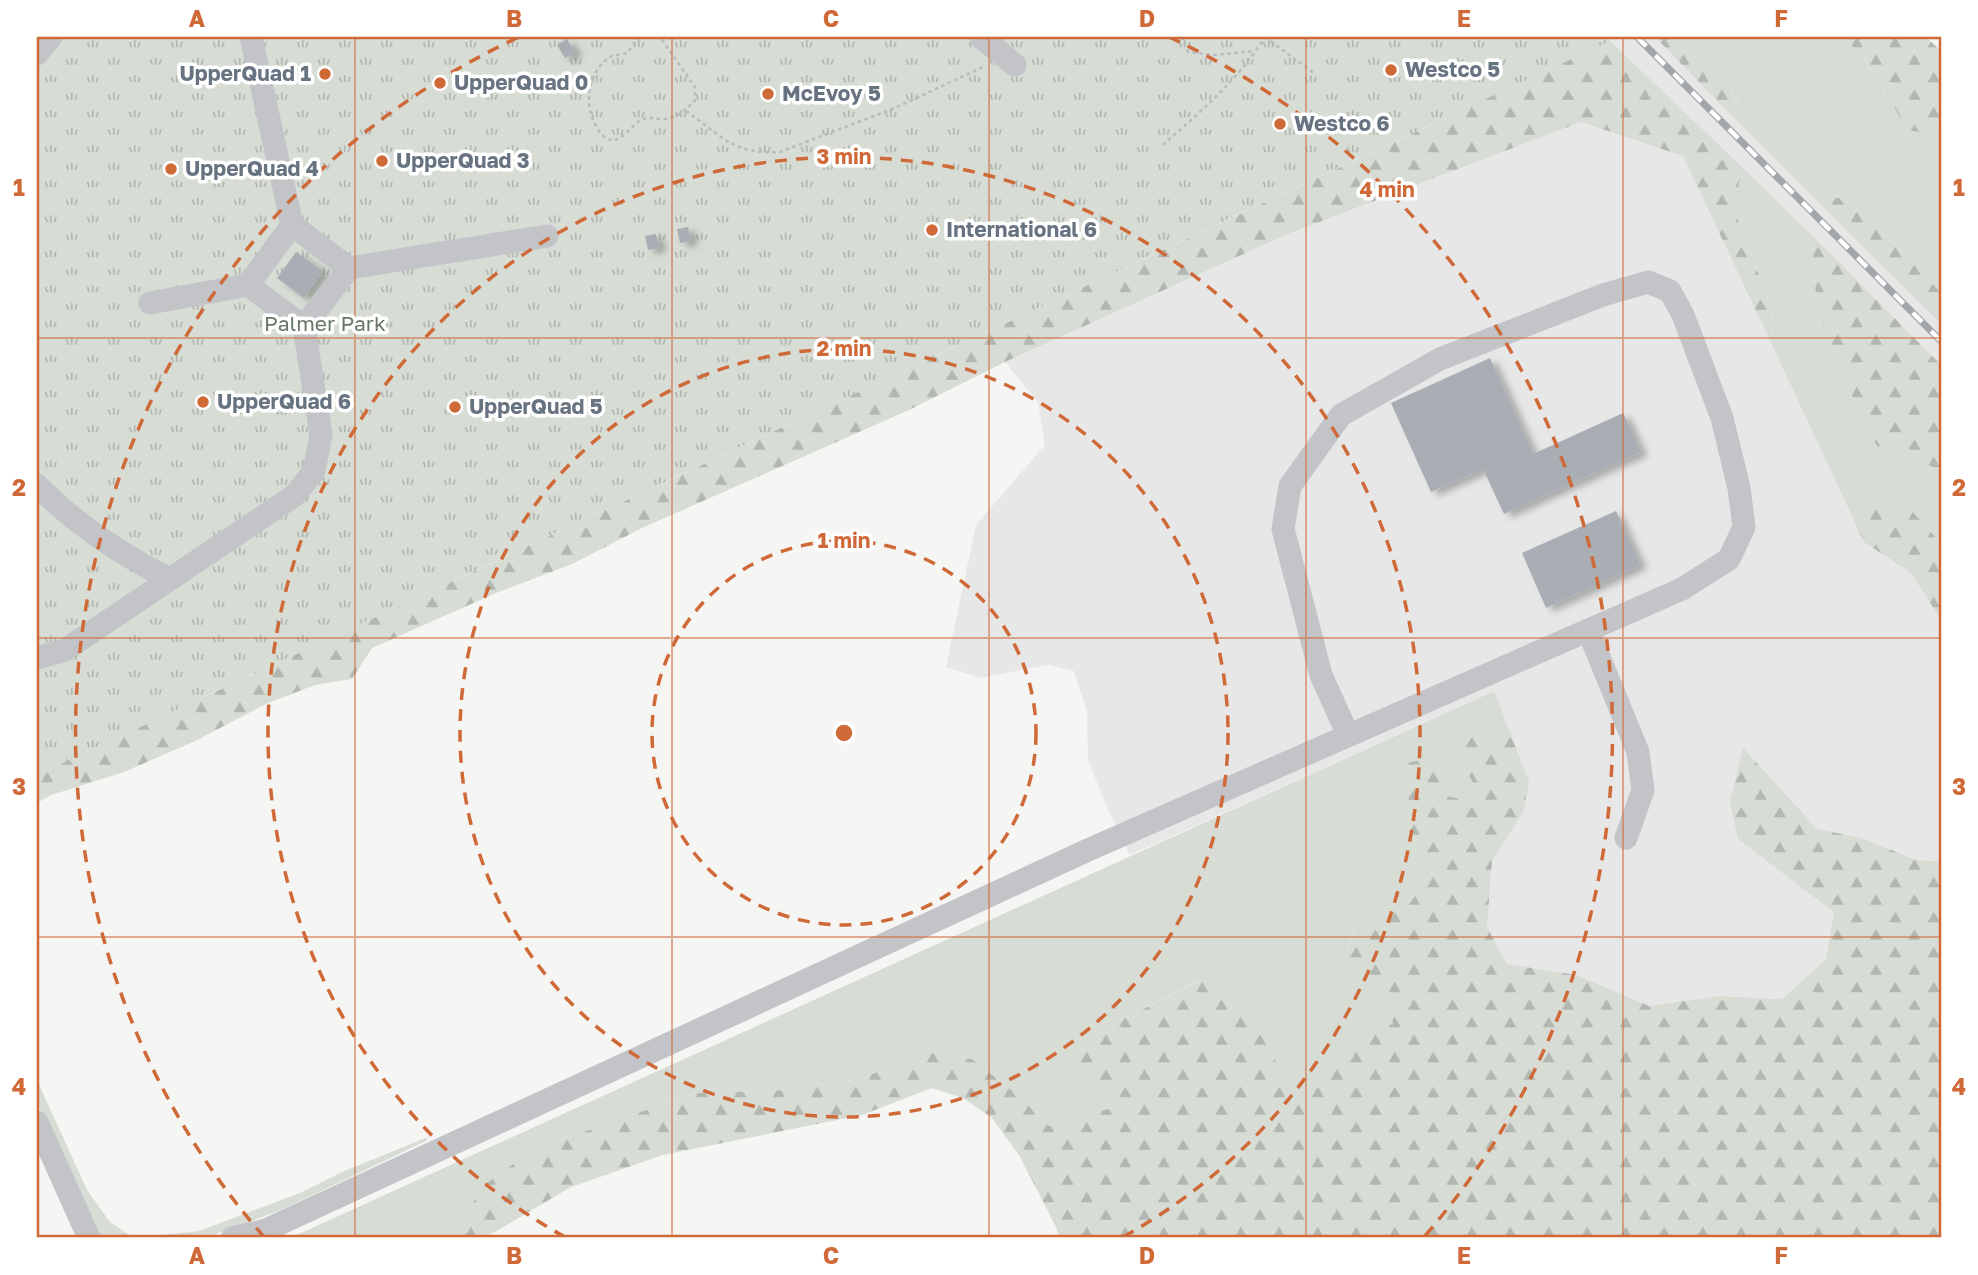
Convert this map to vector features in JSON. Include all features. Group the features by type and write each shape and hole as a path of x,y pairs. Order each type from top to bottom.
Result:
{"street":[{"path":"37,54 51,37"},
{"path":"251,37 292,225 349,268"},
{"path":"981,37 1010,61"},
{"path":"149,303 248,285 292,225"},
{"path":"304,327 349,268 547,236"},
{"path":"232,1238 266,1230 1076,856 1682,589 1729,559 1744,527 1739,488 1722,418 1683,315 1670,290 1648,282 1603,295 1440,359 1341,415 1290,486 1283,529 1321,675 1348,735"},
{"path":"49,661 295,495 314,471 321,434 304,327 248,285"},
{"path":"37,485 125,556 170,579"},
{"path":"1588,630 1638,752 1643,790 1626,838"},
{"path":"37,1122 89,1238"}],"path":[{"path":"637,38 626,52 611,56 600,65 590,89 588,103 596,127 611,140 619,139 638,121 647,118 663,119 686,111 695,100 695,87 660,37"},
{"path":"1181,37 1188,52 1213,55 1256,51"},
{"path":"1163,145 1223,90 1265,37 1315,74"},
{"path":"686,111 737,149 761,153 780,152 1010,61"}],"shaded area":[{"path":"1606,37 1655,37 1941,324 1941,366 1803,226"},
{"path":"1581,122 1683,156 1864,541 1911,573 1941,620 1941,861 1916,860 1862,838 1817,829 1784,795 1834,912 1826,959 1782,999 1720,996 1649,1006 1577,975 1507,964 1487,928 1492,861 1523,813 1494,691 1130,855 1088,760 1087,712 1074,671 1048,665 981,678 946,667 976,525 1045,445 1038,402 1005,362 1288,234"}],"green space":[{"name":"Palmer Park","path":"37,37 1606,37 1610,41 37,775"},
{"path":"1606,37 1743,168 1733,207 1773,311 1771,343 1683,156 1581,122 1288,234 1005,362 909,410 642,528 572,564 496,593 372,648 352,679 315,685 268,703 193,742 124,772 51,795 37,803 37,775 1452,115 1464,89"},
{"path":"1655,37 1683,37 1726,80 1739,105 1730,114"},
{"path":"1683,37 1843,37 1864,58 1885,93 1935,135 1941,116 1941,293 1890,240 1842,197 1818,202 1730,114 1739,104 1726,80"},
{"path":"1843,37 1926,37 1941,51 1941,116 1935,135 1908,130 1864,58"},
{"path":"1743,168 1811,234 1817,309 1837,366 1877,446 1941,470 1941,543 1912,511 1871,497 1852,516 1771,343 1773,311 1733,207"},
{"path":"1842,197 1890,240 1941,293 1941,324 1818,202"},
{"path":"1811,234 1941,365 1941,470 1877,446 1837,366 1817,309"},
{"path":"1870,497 1912,511 1941,543 1941,620 1911,573 1864,542 1852,516"},
{"path":"1494,691 1511,735 1473,735 1455,753 1471,779 1478,803 1446,797 1404,819 1434,869 1407,907 1356,924 1345,957 1386,1003 1393,1024 1359,1032 1331,1068 1291,1092 1246,1007 1199,981 1107,1027 1085,1048 1059,1059 1105,1091 1111,1108 1049,1126 1019,1096 972,1059 927,1052 860,1079 773,1091 695,1093 534,1149 453,1237 493,1233 480,1238 290,1238"},
{"path":"1473,735 1511,735 1529,782 1523,813 1492,861 1487,927 1507,964 1577,975 1649,1006 1720,996 1782,999 1826,959 1834,912 1738,839 1730,802 1743,748 1817,829 1862,838 1916,860 1941,861 1941,1238 1059,1238 1019,1155 992,1118 963,1098 932,1088 862,1115 663,1155 571,1187 493,1233 452,1237 483,1186 534,1149 695,1093 773,1091 860,1079 927,1052 972,1059 1019,1096 1049,1126 1111,1108 1105,1091 1058,1059 1085,1048 1107,1027 1200,981 1246,1007 1292,1091 1331,1068 1359,1032 1393,1024 1386,1003 1345,958 1356,924 1407,907 1434,869 1404,819 1406,763 1433,758 1446,796 1478,803 1471,779 1455,753"},
{"path":"37,1080 87,1190 110,1222 134,1238 96,1238 37,1102"},
{"path":"428,1137 426,1141 281,1210 205,1238 135,1238 199,1231 300,1193 342,1172"}],"building":[{"path":"567,39 575,52 565,58 557,45"},
{"path":"688,227 691,241 680,243 677,229"},
{"path":"656,234 659,248 648,250 645,236"},
{"path":"296,252 323,271 304,298 277,278"},
{"path":"1490,358 1533,454 1623,413 1641,452 1504,514 1483,469 1431,492 1391,403"},
{"path":"1616,511 1640,565 1546,608 1522,553"}],"railway":[{"path":"1637,37 1941,341"}],"place":[{"name":"Westco 5","path":"1391,70"},
{"name":"UpperQuad 1","path":"325,74"},
{"name":"UpperQuad 0","path":"440,83"},
{"name":"McEvoy 5","path":"768,94"},
{"name":"Westco 6","path":"1280,124"},
{"name":"UpperQuad 3","path":"382,161"},
{"name":"UpperQuad 4","path":"171,169"},
{"name":"International 6","path":"932,230"},
{"name":"UpperQuad 6","path":"203,402"},
{"name":"UpperQuad 5","path":"455,407"}]}
